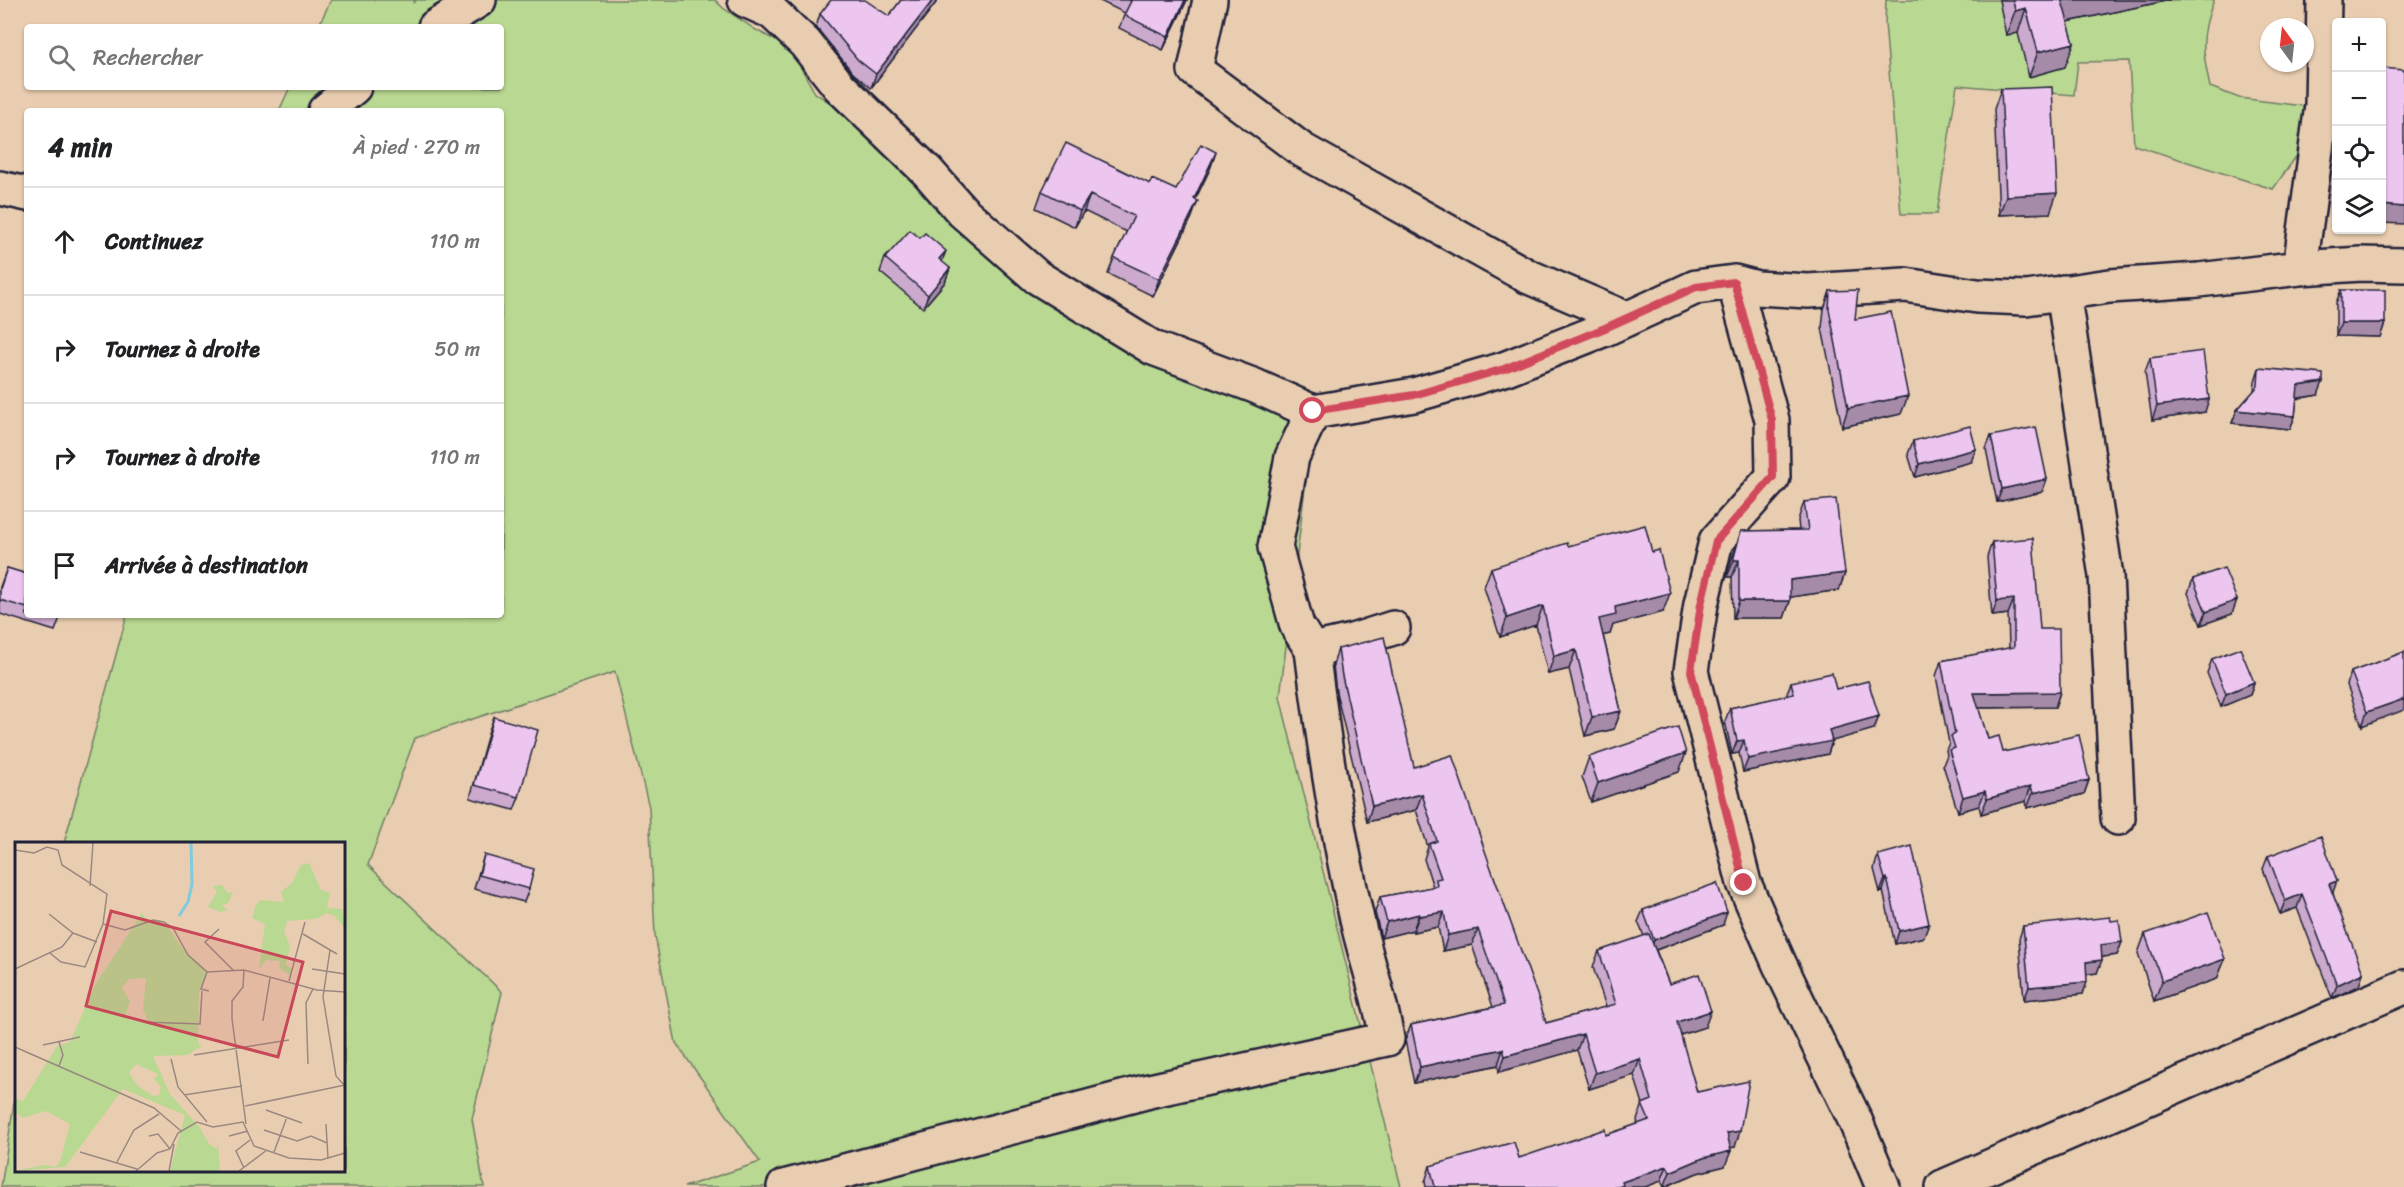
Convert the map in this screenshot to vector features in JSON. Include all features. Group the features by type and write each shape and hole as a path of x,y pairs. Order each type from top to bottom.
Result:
{"street":[{"path":"440,24 479,0"},
{"path":"745,0 772,12 805,44 839,86 928,172 962,211 1037,277 1153,348 1255,386 1313,411 1414,395 1493,372 1628,319 1696,287 1734,282 1757,288 1808,291 1905,285 1977,296 2026,298 2063,292 2300,268 2361,264 2404,265"},
{"path":"1210,0 1195,70 1302,150 1527,276 1628,319"},
{"path":"2300,268 2322,105 2324,0"},
{"path":"329,108 350,90"},
{"path":"0,188 24,193"},
{"path":"1734,282 1772,420 1773,477 1716,541 1701,604 1691,671 1744,883 1779,963 1855,1120 1883,1187"},
{"path":"2063,292 2106,576 2118,818"},
{"path":"784,1187 1149,1091 1387,1039 1380,1001 1356,918 1348,879 1325,756 1312,650 1297,626 1275,547 1293,457 1313,411"},
{"path":"1312,650 1393,628"},
{"path":"1943,1187 2404,987"}],"green space":[{"path":"331,0 415,0 414,2 417,0 715,0 756,30 790,48 815,93 941,174 1145,359 1315,404 1280,697 1401,1187 684,1187 760,1162 676,1043 655,936 649,807 615,672 415,738 368,865 502,992 472,1119 484,1187 1,1187 15,1096 15,1172 345,1172 345,842 64,842 126,618 504,618 504,108 280,108 289,90 504,90 504,24 319,24"},
{"path":"1886,0 2214,0 2204,33 2205,63 2210,87 2239,98 2303,106 2310,137 2273,189 2134,145 2129,61 2078,62 2074,95 1957,85 1937,214 1901,214 1885,23"}],"building":[{"path":"831,0 865,0 889,16 901,0 933,0 876,74 858,60 820,14"},
{"path":"1129,0 1185,0 1168,37 1124,15 1131,1"},
{"path":"2013,0 2066,0 2062,1 2074,43 2038,52 2026,8 2015,11"},
{"path":"2386,68 2404,70 2404,207 2386,205"},
{"path":"2052,87 2057,193 2006,196 2001,89"},
{"path":"1066,143 1150,184 1152,179 1176,190 1201,144 1216,152 1194,199 1198,201 1159,279 1114,258 1134,216 1090,195 1080,211 1042,191"},
{"path":"910,230 920,238 925,233 946,251 939,259 950,268 928,295 885,258"},
{"path":"1858,290 1855,319 1891,312 1908,396 1848,408 1829,309 1830,291"},
{"path":"2341,290 2385,290 2385,323 2341,323"},
{"path":"2203,351 2209,399 2157,406 2150,358"},
{"path":"2259,368 2323,374 2323,382 2298,386 2295,416 2237,410 2258,386"},
{"path":"1970,426 1976,449 1919,464 1913,441"},
{"path":"2036,427 2047,479 2002,489 1991,436"},
{"path":"1836,499 1845,573 1790,580 1790,601 1739,601 1739,560 1734,560 1734,557 1741,531 1808,530 1804,502"},
{"path":"1645,525 1652,552 1659,550 1670,593 1615,607 1616,615 1599,619 1621,711 1592,717 1576,650 1554,656 1543,606 1507,618 1491,568 1567,543 1568,546"},
{"path":"2033,538 2040,629 2059,629 2060,692 1974,693 1988,739 1999,736 2003,752 2079,735 2089,780 2033,793 2031,786 1987,799 1985,791 1963,797 1949,750 1955,748 1951,736 1955,734 1941,661 2014,647 2014,599 1997,601 1992,542"},
{"path":"7,568 24,573 24,607 0,600 0,589"},
{"path":"2224,568 2237,600 2206,612 2193,579"},
{"path":"1384,637 1414,767 1452,755 1546,1023 1616,1004 1599,951 1649,934 1669,984 1699,974 1711,1011 1677,1022 1697,1092 1749,1081 1740,1131 1727,1133 1731,1151 1703,1158 1670,1172 1667,1166 1622,1182 1623,1185 1618,1187 1435,1187 1430,1166 1514,1142 1519,1158 1605,1129 1606,1135 1649,1120 1642,1104 1652,1100 1640,1059 1595,1073 1583,1034 1505,1056 1503,1049 1420,1067 1411,1025 1504,1005 1478,929 1448,935 1444,912 1419,916 1419,914 1387,922 1380,897 1437,886 1436,879 1441,878 1429,844 1437,841 1422,794 1372,806 1342,676 1338,649"},
{"path":"2240,648 2254,682 2226,694 2212,659"},
{"path":"2404,652 2404,699 2367,712 2351,672"},
{"path":"1832,673 1836,689 1868,681 1879,716 1829,730 1832,741 1748,759 1744,740 1737,741 1730,708 1794,694 1791,682"},
{"path":"494,717 538,730 519,797 474,785"},
{"path":"1678,727 1686,753 1598,783 1589,757"},
{"path":"2321,836 2337,881 2329,884 2363,973 2337,985 2302,894 2285,901 2268,856"},
{"path":"1912,846 1929,924 1899,931 1887,878 1885,879 1878,855"},
{"path":"484,855 534,869 529,889 479,875"},
{"path":"1717,883 1727,912 1654,940 1643,910"},
{"path":"2208,912 2225,959 2162,981 2145,934"},
{"path":"2110,917 2111,921 2119,920 2122,942 2101,945 2102,960 2086,962 2087,982 2029,987 2023,926"}],"route":[{"path":"1313,411 1414,395 1504,369 1605,328 1696,287 1734,282 1772,420 1773,477 1716,541 1701,604 1691,671 1744,883"}]}
